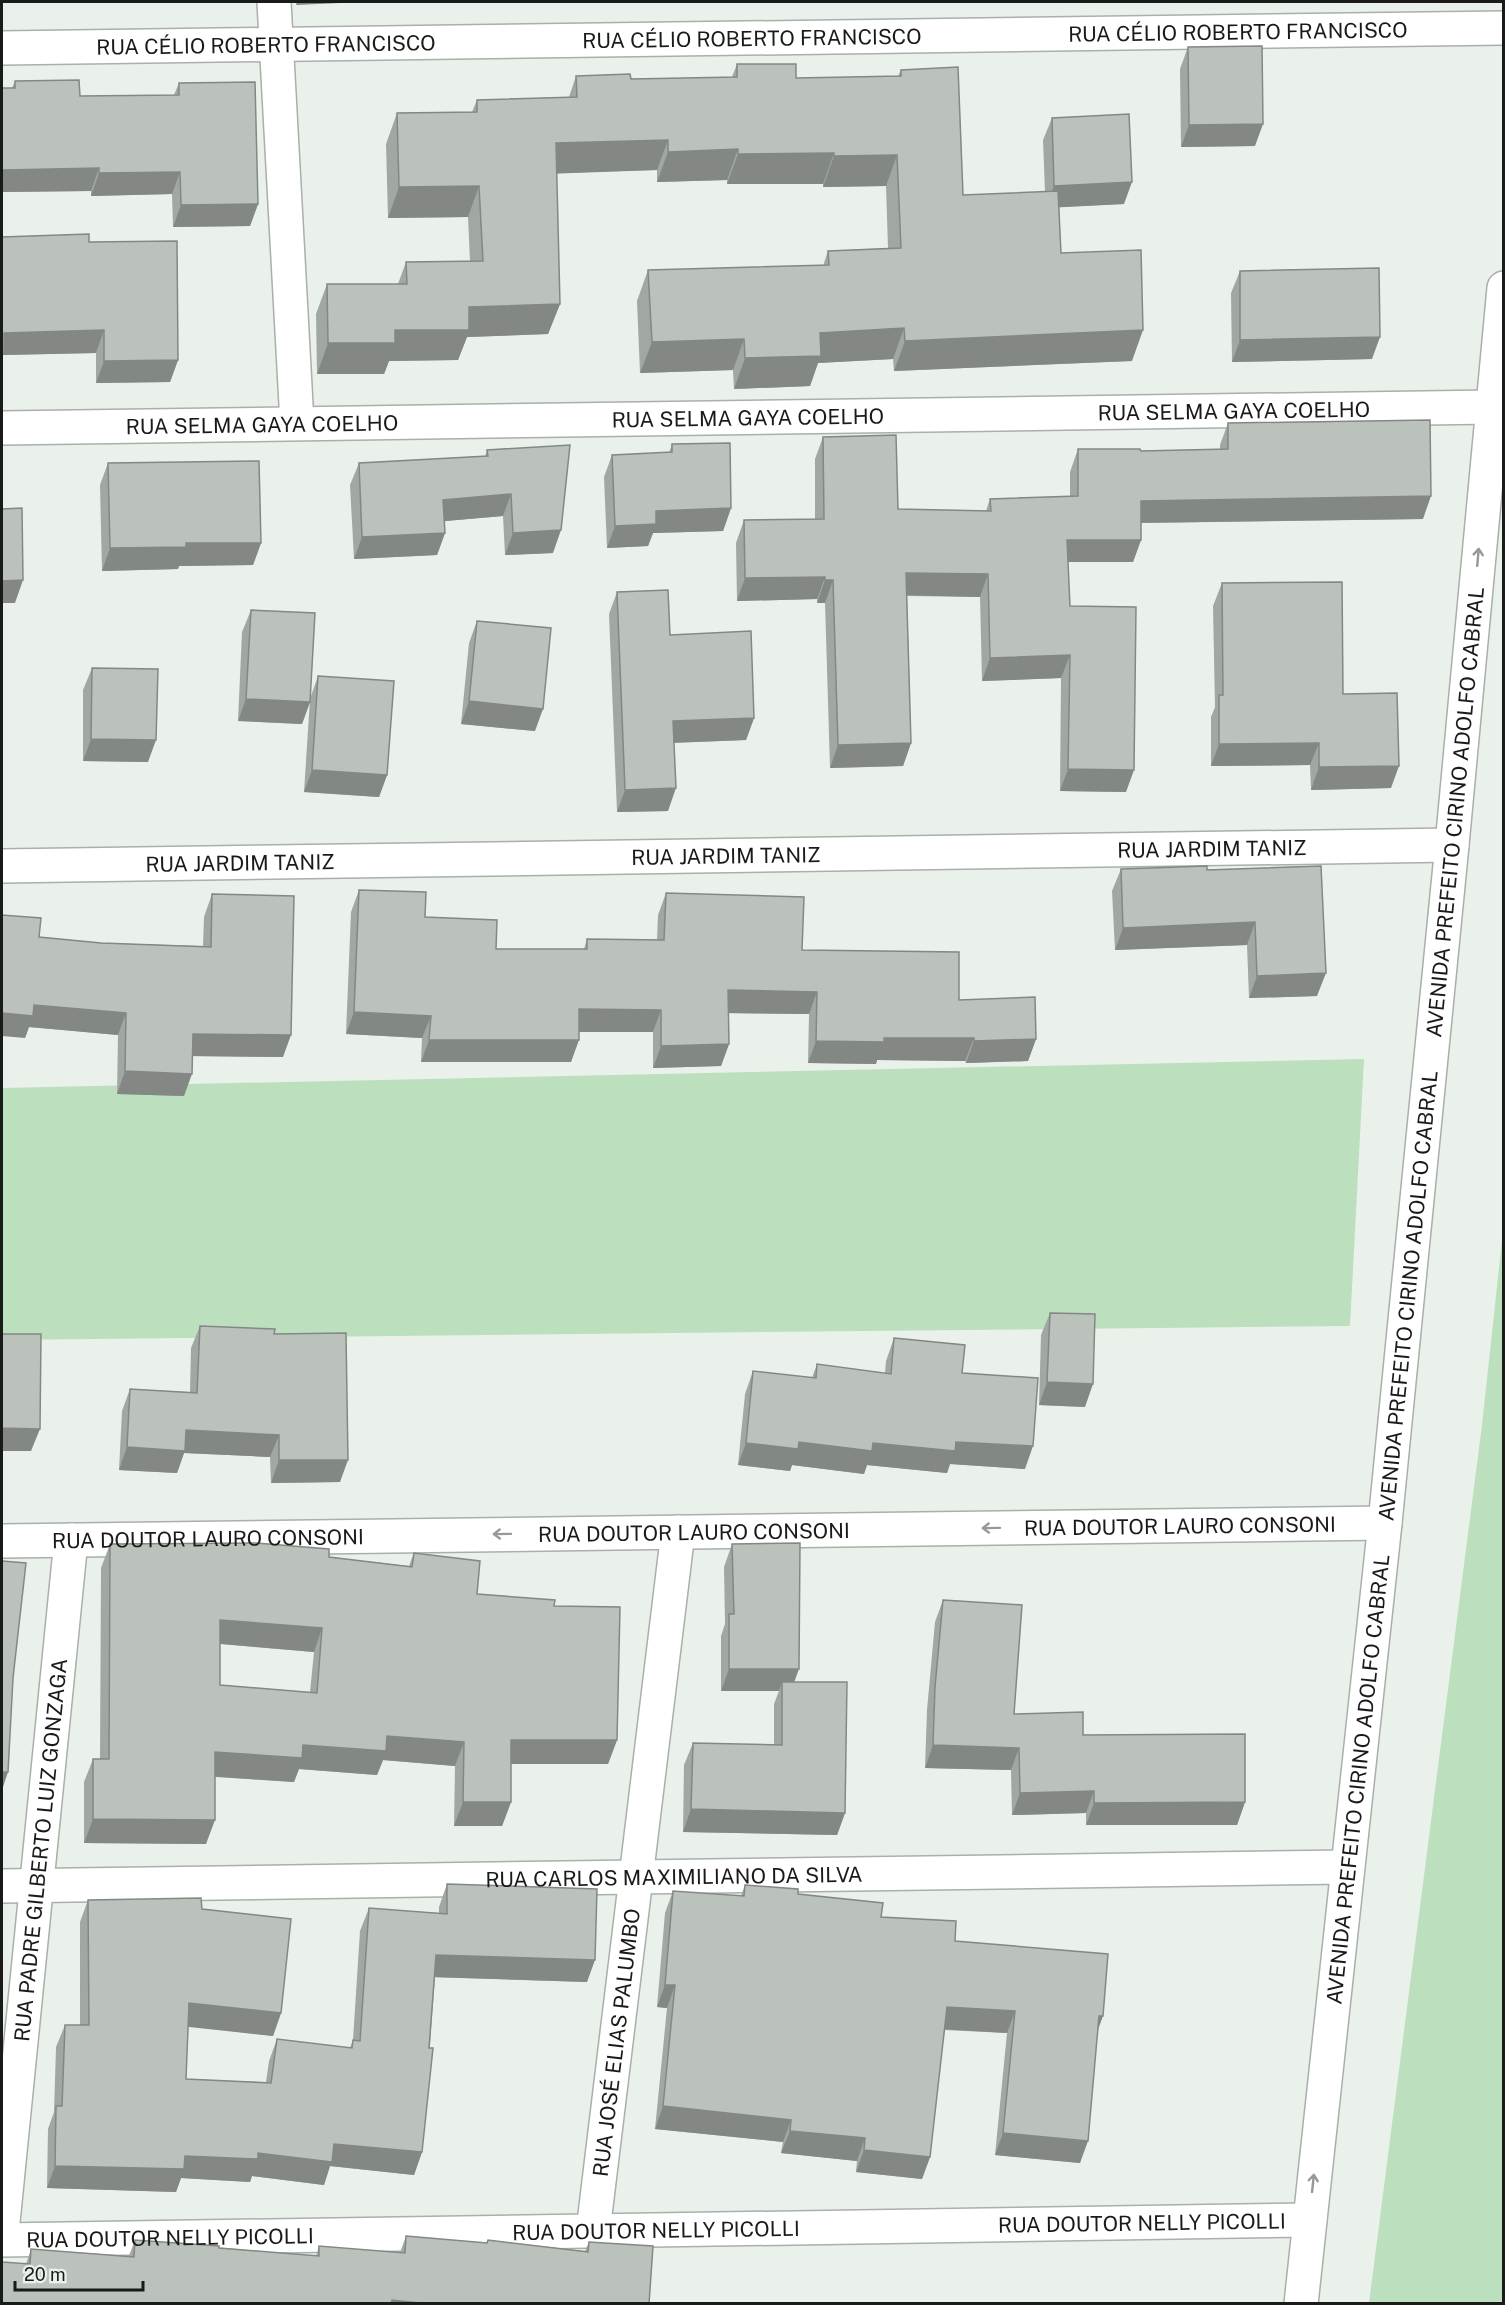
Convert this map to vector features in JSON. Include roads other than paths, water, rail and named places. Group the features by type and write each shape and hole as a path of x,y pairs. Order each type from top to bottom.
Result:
{"street":[{"path":"274,2 297,423"},
{"name":"RUA CÉLIO ROBERTO FRANCISCO","path":"2,48 1503,28"},
{"name":"AVENIDA PREFEITO CIRINO ADOLFO CABRAL","path":"1301,2304 1385,1522 1452,845 1503,288"},
{"name":"RUA SELMA GAYA COELHO","path":"2,428 1492,407"},
{"name":"RUA JARDIM TANIZ","path":"2,866 1452,845"},
{"name":"RUA DOUTOR LAURO CONSONI","path":"2,1541 1385,1522"},
{"name":"RUA JOSÉ ELIAS PALUMBO","path":"593,2231 678,1532"},
{"name":"RUA PADRE GILBERTO LUIZ GONZAGA","path":"2,2232 71,1540"},
{"name":"RUA CARLOS MAXIMILIANO DA SILVA","path":"2,1886 1347,1867"},
{"name":"RUA DOUTOR NELLY PICOLLI","path":"2,2240 1310,2220"}]}
